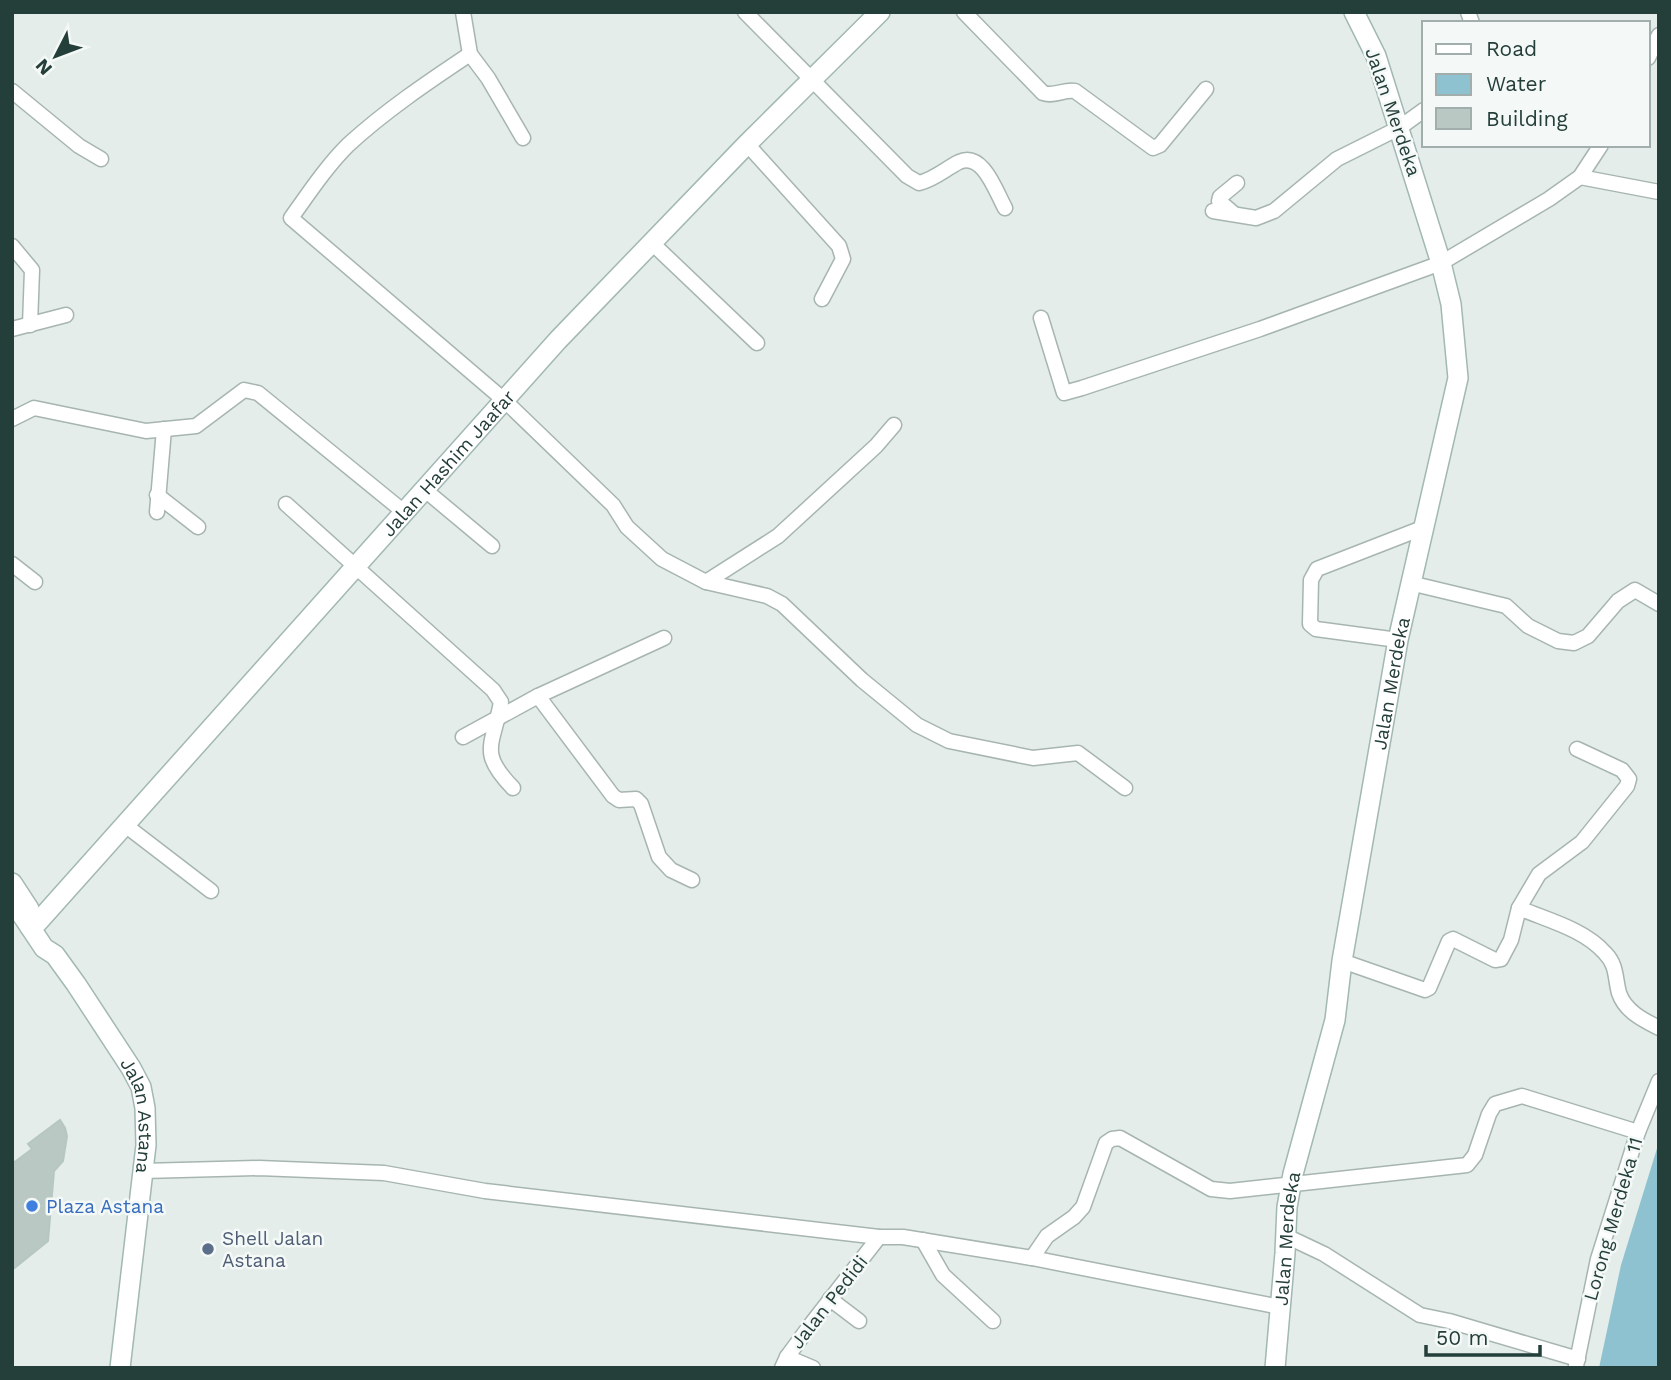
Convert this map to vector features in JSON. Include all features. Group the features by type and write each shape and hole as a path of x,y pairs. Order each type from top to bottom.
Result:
{"street":[{"path":"463,12 470,54 488,78 523,138"},
{"path":"745,12 907,176 919,183 933,180 960,162 970,160 982,166 1005,208"},
{"name":"Jalan Hashim Jaafar","path":"34,924 558,340 747,144 880,12"},
{"path":"964,12 1043,93 1049,95 1075,91 1153,148 1160,145 1206,89"},
{"name":"Jalan Merdeka","path":"1275,1368 1287,1207 1335,1020 1342,961 1398,640 1458,378 1451,304 1441,263 1376,56 1354,12"},
{"path":"1650,54 1659,35"},
{"path":"470,54 416,90 347,146 323,173 291,218 505,400 612,505 627,527 662,559 706,582 767,596 782,604 917,725 949,741 1033,758 1078,753 1125,788"},
{"path":"12,92 79,146 101,159"},
{"path":"1213,211 1256,218 1274,211 1337,159 1399,128 1422,111"},
{"path":"747,144 839,246 843,259 822,299"},
{"path":"1041,318 1064,393 1260,329 1441,263 1549,199 1580,177 1600,147"},
{"path":"1580,177 1659,192"},
{"path":"1234,214 1219,201 1220,197 1237,183"},
{"path":"652,243 757,343"},
{"path":"12,246 32,270 30,325"},
{"path":"12,329 66,315"},
{"path":"12,419 34,408 146,431 196,426 244,390 258,393 404,512"},
{"path":"706,582 778,536 876,446 894,425"},
{"path":"157,512 164,429"},
{"path":"425,490 492,546"},
{"path":"157,495 198,527"},
{"path":"286,504 493,690 500,702 489,748 496,771 513,788"},
{"path":"1398,640 1316,629 1310,624 1311,580 1317,569 1425,527"},
{"path":"12,564 35,582"},
{"path":"1410,583 1506,606 1528,626 1558,641 1574,643 1588,636 1618,601 1635,590 1659,604"},
{"path":"463,737 538,696 664,638"},
{"path":"538,696 613,796 619,800 636,799 641,804 659,857 671,870 692,880"},
{"path":"1342,961 1425,990 1429,988 1449,941 1453,939 1495,960 1501,959 1511,940 1518,908 1539,874 1582,842 1627,786 1629,779 1622,770 1577,749"},
{"path":"125,825 211,891"},
{"path":"12,883 34,924"},
{"name":"Jalan Astana","path":"12,900 34,924 44,948 55,955 141,1087 146,1120 146,1145 120,1368"},
{"path":"1518,908 1583,935 1605,952 1616,971 1620,995 1629,1008 1641,1019 1659,1028"},
{"name":"Lorong Merdeka 11","path":"1286,1236 1324,1254 1420,1315 1449,1321 1577,1364 1598,1259 1638,1132 1659,1081"},
{"path":"1032,1258 1047,1236 1074,1217 1083,1207 1106,1143 1112,1139 1120,1138 1211,1189 1230,1191 1292,1182 1467,1165 1475,1155 1495,1104 1522,1096 1638,1132"},
{"path":"143,1171 259,1168 384,1173 485,1191 923,1240 1032,1258 1280,1307"},
{"name":"Jalan Pedidi","path":"784,1363 879,1237"},
{"path":"923,1240 943,1275 993,1321"},
{"path":"830,1299 859,1321"},
{"path":"784,1363 813,1368"}],"water":[{"path":"1659,1142 1659,1368 1599,1368 1621,1265"}],"building":[{"name":"Plaza Astana","path":"60,1120 67,1136 63,1161 54,1171 48,1241 12,1270 12,1164 32,1149 28,1144"}],"place":[{"name":"Plaza Astana","path":"32,1206"},
{"name":"Shell Jalan Astana","path":"208,1249"}]}
